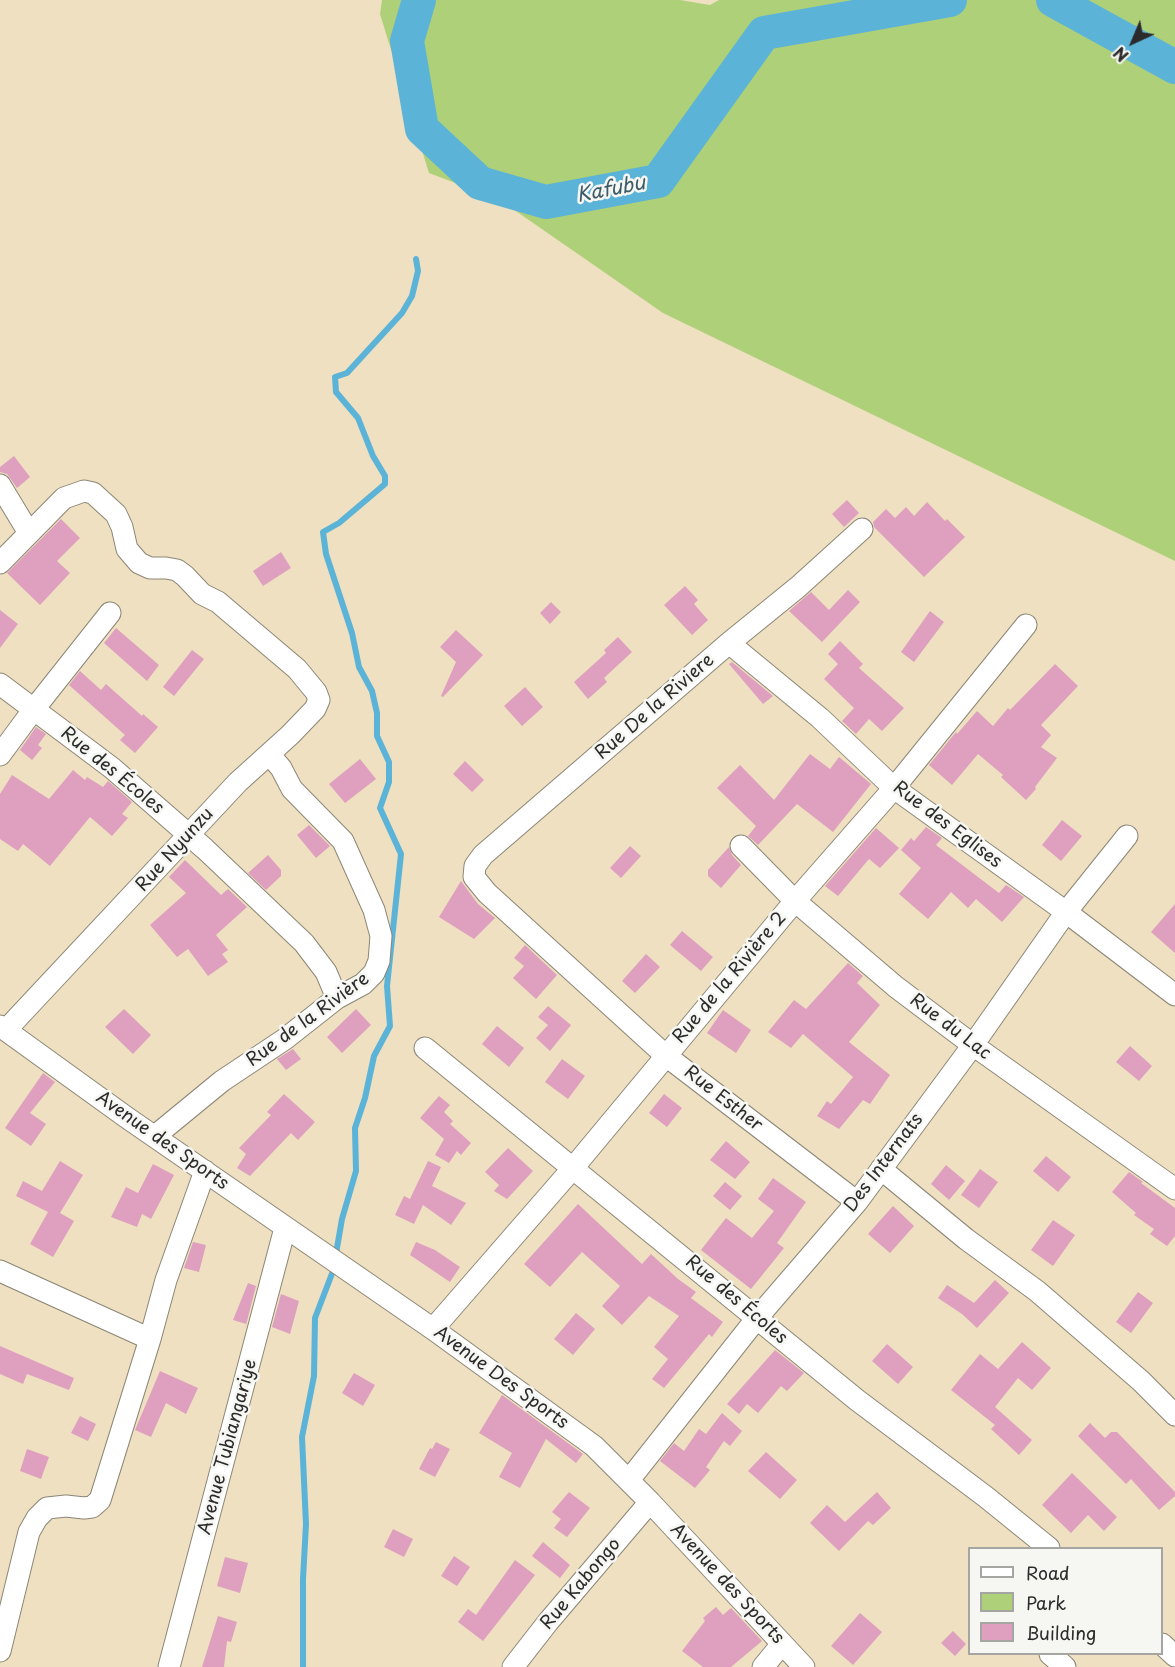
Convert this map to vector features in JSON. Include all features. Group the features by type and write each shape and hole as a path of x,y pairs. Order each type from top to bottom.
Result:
{"street":[{"path":"0,485 29,533 0,563"},
{"name":"Rue Nyunzu","path":"3,1028 237,782 315,709 319,700 316,692 297,669 218,602 202,594 177,570 150,568 140,563 128,549 116,514 93,492 84,491 64,498 29,533"},
{"name":"Rue De la Riviere","path":"487,893 474,877 475,866 483,855 729,643 798,587 862,529"},
{"path":"0,755 110,613"},
{"name":"Rue de la Rivière 2","path":"433,1329 573,1167 795,901 894,788 1026,625"},
{"name":"Rue des Eglises","path":"729,643 820,718 894,788 1175,994"},
{"name":"Rue des Écoles","path":"0,684 112,768 205,849 304,943 326,972 337,998"},
{"name":"Rue de la Rivière","path":"155,1136 222,1081 285,1038 337,998 363,984 374,973 379,961 381,936 374,910 343,841 292,789 281,768 269,754"},
{"name":"Des Internats","path":"629,1480 757,1318 857,1202 973,1045 1066,912 1127,836"},
{"name":"Rue du Lac","path":"741,846 795,901 896,987 973,1045 1175,1189"},
{"name":"Rue Esther","path":"487,893 665,1055 857,1202"},
{"name":"Avenue des Sports","path":"3,1028 333,1261"},
{"name":"Rue des Écoles","path":"425,1048 857,1400 986,1497 1048,1547"},
{"path":"881,1169 966,1239 1037,1291 1142,1381 1175,1415"},
{"path":"0,1651 29,1532 37,1518 47,1508 92,1507 100,1500 166,1280 205,1172"},
{"name":"Avenue Tubiangariye","path":"169,1667 285,1228"},
{"name":"Avenue Des Sports","path":"333,1261 433,1329 594,1446 650,1502"},
{"path":"0,1271 150,1339"},
{"name":"Avenue des Sports","path":"650,1502 804,1667"},
{"name":"Rue Kabongo","path":"513,1667 548,1622 650,1502"},
{"path":"763,1667 782,1644"},
{"path":"1163,1646 1175,1656"},
{"path":"1052,1655 1065,1667"}],"green space":[{"path":"382,0 680,0 710,5 719,0 1175,0 1175,561 663,313 500,200 429,173 380,14"}],"building":[{"path":"14,456 30,477 17,488 7,474 0,472 0,467"},
{"path":"847,500 859,513 844,527 832,514"},
{"path":"927,502 965,537 924,577 874,527 873,522 886,509 895,518 906,507 914,516"},
{"path":"61,519 80,538 57,561 70,573 40,605 7,573"},
{"path":"281,552 291,568 263,586 253,571"},
{"path":"685,586 698,600 694,604 708,620 692,635 664,605"},
{"path":"848,590 860,602 822,642 789,611 811,592 829,610"},
{"path":"551,602 561,612 550,624 540,613"},
{"path":"0,610 18,624 0,648"},
{"path":"930,611 944,622 914,662 901,652"},
{"path":"116,628 159,665 147,681 104,643"},
{"path":"456,630 483,655 443,697 441,696 456,662 440,647"},
{"path":"618,637 632,652 604,678 607,682 588,699 574,682 606,653 604,650"},
{"path":"840,641 863,664 859,668 904,708 882,731 869,719 856,734 842,721 854,708 824,679 838,664 828,654"},
{"path":"192,650 204,659 174,696 163,687"},
{"path":"732,662 773,696 763,704 729,664"},
{"path":"1055,664 1078,686 1041,725 1051,735 1041,747 1057,758 1026,800 1001,777 1003,775 978,754 952,785 929,765 977,711 993,726 1008,708 1010,710"},
{"path":"80,671 101,690 106,684 158,727 135,753 120,740 125,735 69,685"},
{"path":"525,687 543,707 522,726 504,706"},
{"path":"36,727 46,734 38,745 42,748 32,760 20,750"},
{"path":"810,754 830,769 839,757 871,784 833,832 797,804 758,845 748,836 756,826 717,788 740,765 774,800"},
{"path":"360,759 376,779 345,803 329,784"},
{"path":"465,761 484,780 472,792 453,774"},
{"path":"73,770 85,780 87,777 103,787 108,781 132,802 122,814 128,818 112,836 90,817 50,866 23,844 18,851 0,839 0,794 12,775 49,799"},
{"path":"1062,820 1082,836 1061,861 1042,845"},
{"path":"309,825 330,846 316,858 297,835"},
{"path":"926,827 942,838 936,845 999,893 1006,885 1024,897 1002,922 976,899 968,908 951,892 928,919 899,894 921,868 901,850 911,838 914,841"},
{"path":"876,828 899,848 880,868 869,859 838,896 825,886"},
{"path":"630,846 641,856 621,878 610,868"},
{"path":"729,847 732,855 741,865 721,888 708,876 708,870"},
{"path":"268,855 281,870 281,876 266,890 248,873"},
{"path":"185,860 221,895 228,889 247,907 216,935 228,950 222,954 228,962 208,976 188,949 177,957 150,925 186,893 169,877"},
{"path":"461,881 478,904 495,918 474,939 439,917"},
{"path":"1175,904 1175,953 1151,932"},
{"path":"682,931 713,957 701,971 670,945"},
{"path":"525,945 557,975 536,999 513,978 524,966 514,958"},
{"path":"646,954 660,967 635,993 622,981"},
{"path":"848,963 863,976 857,983 880,1005 849,1042 890,1075 870,1104 863,1100 839,1129 817,1116 827,1101 831,1104 853,1077 803,1034 791,1048 768,1032 794,1000 806,1009"},
{"path":"548,1006 571,1025 550,1051 536,1038 548,1025 538,1017"},
{"path":"124,1009 151,1035 133,1054 105,1027"},
{"path":"356,1009 371,1025 342,1053 327,1037"},
{"path":"723,1010 751,1030 736,1053 707,1033"},
{"path":"497,1026 524,1048 509,1067 482,1044"},
{"path":"1130,1046 1152,1066 1139,1081 1116,1062"},
{"path":"293,1049 301,1059 286,1070 277,1059"},
{"path":"562,1059 585,1076 568,1099 545,1082"},
{"path":"43,1073 55,1082 30,1113 46,1124 31,1146 5,1128"},
{"path":"284,1094 315,1122 298,1140 291,1133 250,1176 237,1168 246,1154 239,1148 271,1115 267,1112"},
{"path":"664,1094 682,1108 667,1127 649,1113"},
{"path":"439,1096 450,1105 444,1112 453,1121 450,1124 471,1143 461,1155 457,1151 449,1163 435,1155 444,1139 420,1118"},
{"path":"726,1141 750,1162 735,1179 710,1160"},
{"path":"508,1148 533,1171 507,1199 494,1191 499,1185 485,1172"},
{"path":"1046,1156 1071,1177 1058,1192 1033,1171"},
{"path":"60,1161 83,1175 60,1213 74,1221 53,1257 30,1244 48,1212 16,1196 23,1181 42,1191"},
{"path":"428,1161 441,1167 432,1186 466,1203 451,1225 423,1205 414,1224 395,1215 404,1196 410,1199"},
{"path":"153,1164 174,1175 151,1219 142,1214 137,1227 111,1217 126,1187 138,1193"},
{"path":"946,1165 965,1181 949,1200 931,1184"},
{"path":"980,1169 998,1182 979,1208 961,1195"},
{"path":"1129,1172 1175,1208 1175,1236 1167,1246 1150,1234 1154,1229 1134,1215 1136,1213 1112,1192"},
{"path":"773,1178 806,1202 777,1243 784,1248 751,1289 701,1250 726,1218 752,1238 774,1211 758,1199"},
{"path":"725,1182 742,1196 730,1210 713,1196"},
{"path":"578,1204 642,1264 651,1254 696,1292 691,1298 723,1322 712,1337 709,1334 664,1388 652,1379 668,1359 654,1347 679,1316 649,1296 622,1325 602,1306 620,1286 582,1252 550,1287 524,1264"},
{"path":"893,1206 914,1226 890,1253 868,1234"},
{"path":"1053,1220 1075,1235 1053,1266 1031,1250"},
{"path":"193,1242 206,1245 199,1272 184,1268"},
{"path":"416,1242 435,1250 460,1267 450,1282 410,1255"},
{"path":"995,1280 1009,1293 977,1328 962,1314 938,1298 947,1285 974,1303"},
{"path":"248,1283 256,1286 245,1329 246,1324 233,1320"},
{"path":"1138,1292 1153,1303 1131,1333 1116,1322"},
{"path":"281,1294 299,1301 290,1334 272,1327"},
{"path":"576,1313 595,1329 573,1355 554,1339"},
{"path":"1022,1342 1051,1368 1032,1390 1018,1378 995,1407 1032,1440 1019,1455 991,1429 995,1425 951,1390 980,1354 998,1369"},
{"path":"887,1344 913,1367 898,1384 872,1361"},
{"path":"0,1346 74,1378 69,1390 27,1374 23,1384 0,1374"},
{"path":"775,1350 804,1373 787,1391 781,1386 758,1413 747,1404 739,1414 727,1404"},
{"path":"160,1371 198,1388 186,1414 166,1403 151,1437 135,1430"},
{"path":"354,1373 375,1385 363,1406 342,1393"},
{"path":"502,1395 583,1454 576,1463 546,1439 520,1488 499,1477 512,1453 479,1433"},
{"path":"722,1413 742,1431 730,1446 724,1441 706,1467 710,1470 695,1488 660,1461 674,1443 684,1451 699,1429 706,1434"},
{"path":"80,1416 96,1424 88,1441 71,1433"},
{"path":"1090,1423 1105,1438 1111,1432 1117,1432 1175,1492 1175,1496 1159,1510 1131,1479 1126,1484 1078,1436"},
{"path":"436,1442 450,1449 435,1477 419,1469 430,1448 432,1449"},
{"path":"27,1449 49,1457 41,1479 20,1471"},
{"path":"766,1452 797,1480 780,1499 748,1471"},
{"path":"1072,1473 1117,1517 1104,1531 1088,1515 1071,1533 1042,1505"},
{"path":"569,1492 590,1508 567,1537 554,1528 561,1519 552,1512"},
{"path":"877,1492 891,1508 873,1525 868,1521 839,1551 810,1523 827,1505 845,1522"},
{"path":"393,1529 413,1539 404,1557 384,1547"},
{"path":"543,1542 570,1565 560,1578 532,1556"},
{"path":"454,1556 470,1567 457,1586 441,1576"},
{"path":"225,1557 248,1563 240,1593 217,1586"},
{"path":"515,1560 535,1575 483,1641 458,1622 468,1609 476,1615"},
{"path":"716,1607 723,1615 731,1608 762,1641 731,1667 703,1667 682,1651 705,1621 703,1618"},
{"path":"860,1613 882,1632 853,1665 831,1646"},
{"path":"218,1616 237,1622 231,1642 227,1641 224,1667 202,1667"},
{"path":"953,1631 966,1644 955,1656 941,1643"}],"waterway":[{"name":"Kafubu","path":"419,0 407,41 422,129 480,183 546,202 658,181 764,33 950,0"},
{"name":"Kafubu","path":"1053,0 1175,67"},
{"path":"303,1667 303,1579 306,1524 302,1437 314,1376 315,1318 333,1271 342,1219 356,1171 355,1128 365,1098 374,1056 390,1026 387,986 401,854 380,808 389,782 389,762 377,736 377,713 372,691 359,667 352,633 326,554 323,532 339,523 385,484 385,476 373,456 358,418 336,392 335,377 347,373 402,313 412,296 418,271 416,259"}]}
